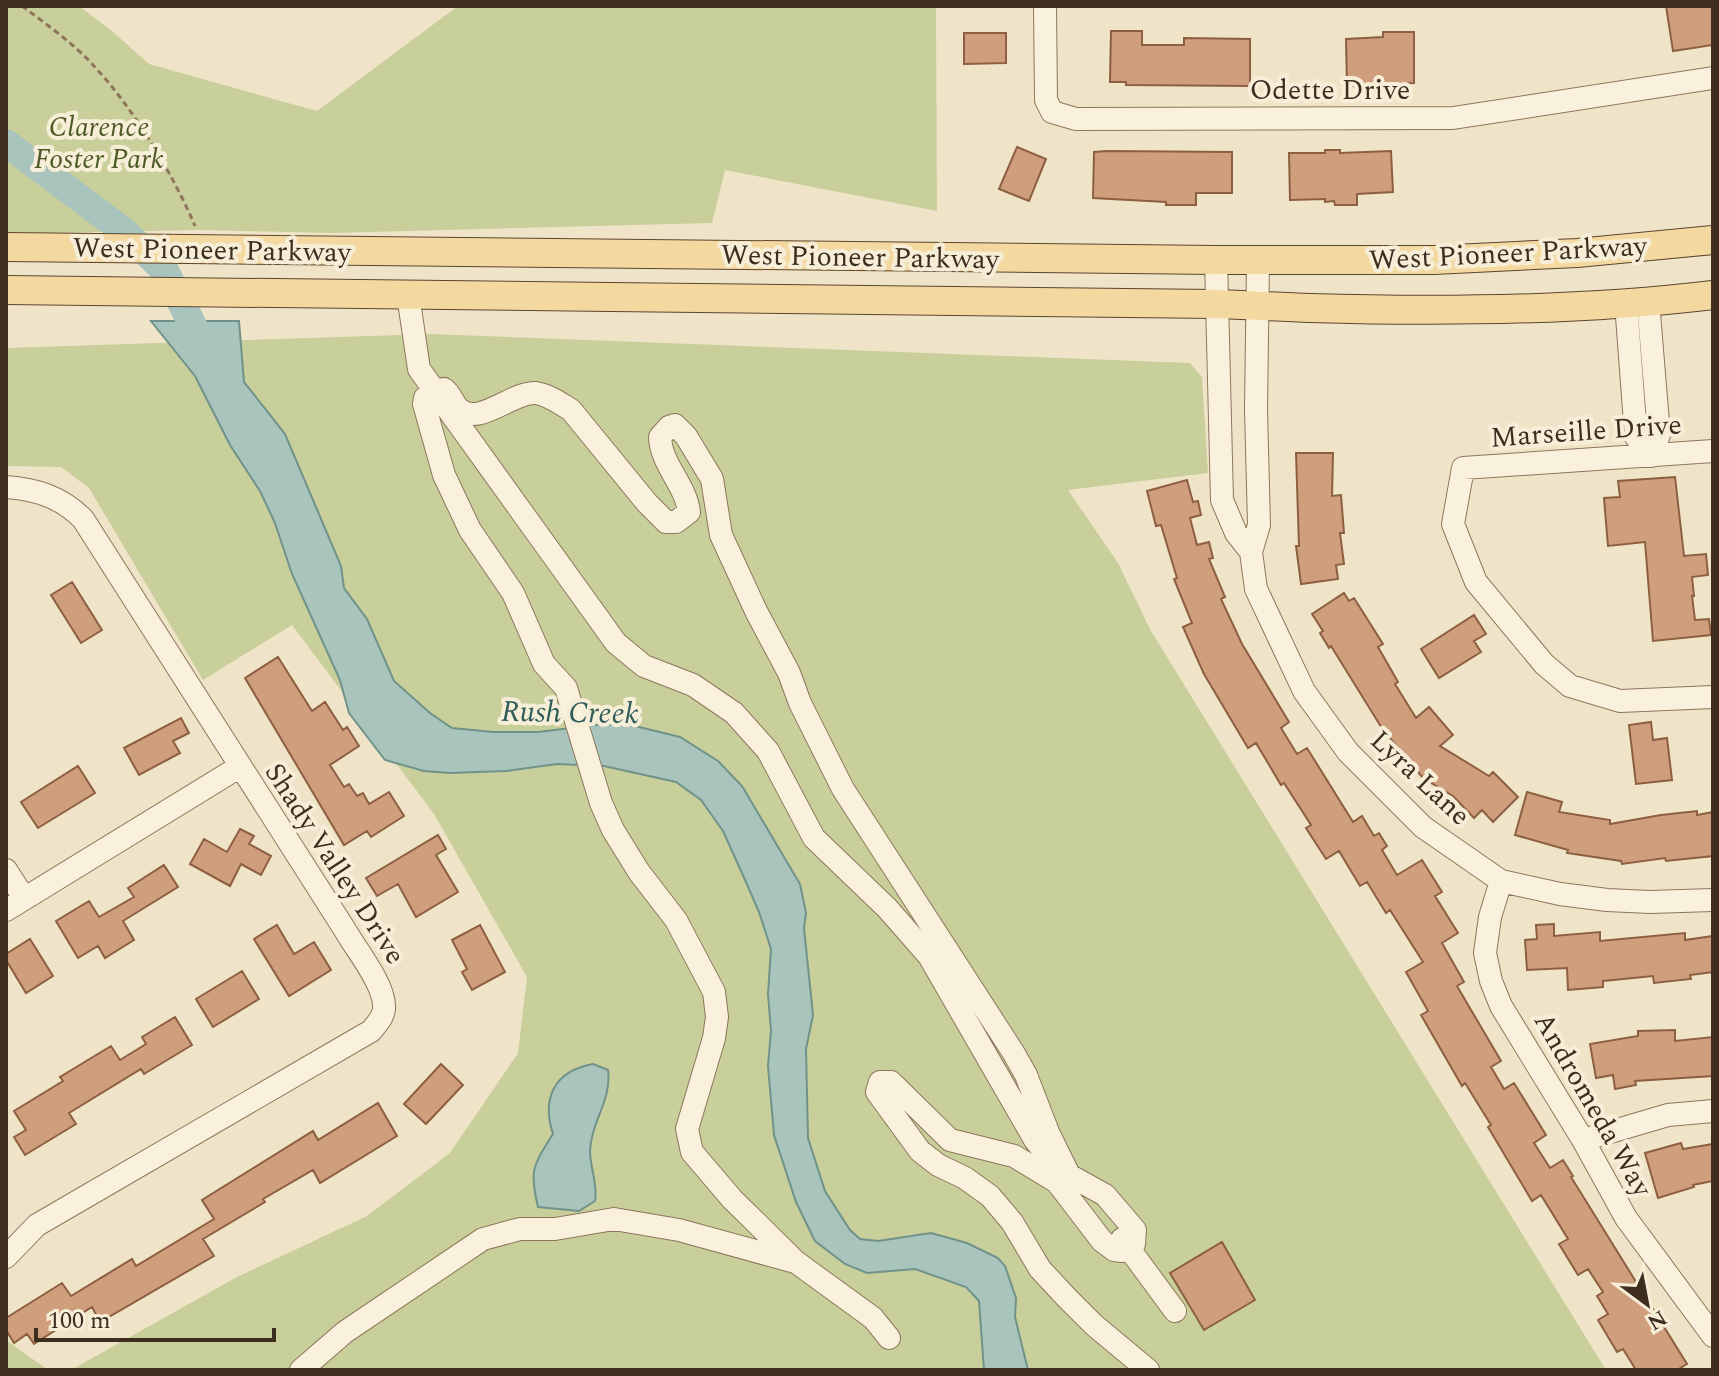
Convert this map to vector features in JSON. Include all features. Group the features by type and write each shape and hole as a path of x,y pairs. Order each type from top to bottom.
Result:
{"main road":[{"name":"West Pioneer Parkway","path":"6,247 1434,260 1577,253 1713,240"},
{"name":"West Pioneer Parkway","path":"6,290 1217,304 1388,309 1541,308 1713,295"}],"street":[{"name":"Odette Drive","path":"1045,6 1046,100 1052,112 1076,119 1453,118 1713,78"},
{"name":"Lyra Lane","path":"1216,260 1222,500 1236,533 1251,552"},
{"name":"Lyra Lane","path":"1258,260 1256,409 1259,525 1251,552 1256,589 1304,691 1348,752 1423,827 1501,881 1607,900 1713,900"},
{"path":"408,295 419,369 616,643 644,666 693,685 734,713 768,751 814,838 887,908 929,956 1035,1140 1129,1249 1175,1311"},
{"path":"1637,302 1636,437 1651,456"},
{"path":"889,1338 873,1318 796,1262 732,1199 692,1152 687,1129 714,1038 717,1017 714,992 676,920 639,872 613,830 593,778 568,694 536,650 513,593 470,530 444,475 424,404 425,398 436,392 444,389 460,410 470,413 490,410 519,395 537,393 559,403 571,410 666,522 676,522 689,512 687,501 660,445 663,432 673,425 679,427 712,479 721,535 843,789 1013,1052 1069,1175 1105,1195 1135,1230 1135,1240 1129,1249 1122,1251 1108,1246 1057,1182 1033,1166 1014,1156 950,1140 891,1082 883,1081 878,1085 877,1092 920,1151 990,1196 1012,1222 1040,1269 1094,1325 1148,1370"},
{"name":"Marseille Drive","path":"1713,451 1463,468 1453,524 1476,582 1544,664 1570,686 1620,701 1713,697"},
{"name":"Shady Valley Drive","path":"6,487 51,496 69,505 83,519 381,990 384,1009 381,1019 371,1031 37,1225 6,1257"},
{"path":"6,870 15,904 239,767"},
{"name":"Andromeda Way","path":"1501,881 1490,917 1485,953 1501,1006 1583,1140 1626,1218 1713,1336"},
{"path":"1583,1140 1668,1115 1713,1111"},
{"path":"301,1370 345,1332 483,1239 520,1229 555,1229 614,1219 679,1230 796,1262"}],"path":[{"path":"22,6 93,64 132,114 183,197 197,230"}],"green space":[{"name":"Clarence Foster Park","path":"6,6 79,6 149,64 317,111 458,6 936,6 937,211 725,170 712,223 332,233 197,230 6,234"},
{"path":"430,334 1190,363 1202,377 1208,473 1068,490 1118,563 1151,631 1606,1370 71,1370 235,1278 367,1216 450,1153 518,1053 527,977 434,814 292,625 203,680 89,488 61,467 6,466 6,348"},
{"path":"6,1340 48,1370 6,1370"}],"water":[{"path":"151,321 239,321 244,382 285,434 341,566 344,588 367,619 394,681 430,713 452,728 493,732 538,732 605,724 635,726 680,737 718,761 742,786 800,884 806,913 804,928 813,1015 806,1049 808,1138 825,1191 850,1230 860,1239 878,1241 931,1233 967,1243 998,1258 1005,1266 1016,1298 1015,1317 1028,1370 984,1370 979,1301 966,1287 915,1269 867,1273 845,1264 815,1241 796,1202 774,1135 768,1066 771,949 759,912 723,831 701,800 676,782 604,766 557,764 507,771 450,773 424,771 385,760 349,713 340,680 292,574 275,523 260,491 230,445 195,376"},
{"path":"593,1064 608,1070 607,1091 591,1140 595,1201 579,1211 538,1207 534,1176 537,1161 553,1134 550,1097 560,1079"}],"building":[{"path":"1666,6 1713,6 1713,45 1673,51"},
{"path":"1111,31 1142,31 1142,45 1184,45 1184,38 1250,39 1250,86 1126,85 1126,82 1110,82"},
{"path":"1383,32 1414,32 1414,83 1347,86 1346,39 1383,37"},
{"path":"964,33 1006,33 1006,63 964,64"},
{"path":"1017,147 1046,159 1029,201 999,189"},
{"path":"1325,150 1340,150 1340,153 1391,151 1393,192 1357,194 1357,205 1335,205 1334,201 1325,202 1325,199 1290,200 1289,153 1325,153"},
{"path":"1094,152 1232,152 1232,193 1196,193 1196,205 1093,198"},
{"path":"1296,453 1333,453 1332,496 1341,495 1344,533 1340,533 1344,564 1336,565 1338,579 1301,584 1296,546 1299,546"},
{"path":"1675,477 1684,556 1706,554 1708,575 1692,577 1692,596 1695,620 1709,619 1711,635 1653,641 1645,542 1608,546 1604,498 1620,497 1618,481"},
{"path":"1187,480 1193,502 1198,501 1201,515 1190,518 1197,545 1209,542 1213,558 1209,559 1225,597 1221,599 1242,644 1289,722 1281,728 1297,754 1307,748 1353,822 1362,816 1374,836 1379,833 1387,846 1382,850 1397,875 1422,860 1442,892 1435,896 1458,933 1442,943 1464,982 1457,986 1501,1061 1491,1067 1504,1089 1514,1083 1546,1135 1534,1143 1550,1168 1563,1160 1573,1176 1687,1364 1677,1370 1636,1370 1623,1349 1617,1352 1598,1320 1608,1314 1597,1296 1603,1292 1588,1269 1578,1275 1559,1244 1568,1239 1541,1195 1532,1201 1488,1127 1491,1125 1465,1083 1462,1086 1421,1015 1428,1011 1406,972 1423,962 1390,910 1386,913 1367,882 1360,886 1339,851 1326,859 1306,828 1311,825 1284,783 1281,785 1256,743 1248,748 1204,674 1183,627 1192,623 1174,579 1177,578 1161,525 1156,526 1147,491"},
{"path":"72,582 102,630 81,643 51,595"},
{"path":"1344,593 1349,601 1354,598 1383,644 1378,647 1398,682 1395,684 1416,718 1429,707 1453,735 1440,746 1489,776 1493,772 1518,797 1493,822 1482,810 1474,818 1453,796 1423,778 1383,730 1331,646 1329,648 1312,614"},
{"path":"1474,615 1486,634 1474,641 1481,652 1439,678 1421,649"},
{"path":"278,657 312,711 325,702 343,730 347,727 359,746 330,765 344,787 349,784 357,796 363,793 369,804 389,792 404,816 371,837 367,831 344,845 245,678"},
{"path":"181,718 189,733 173,741 180,753 139,775 124,748"},
{"path":"1651,722 1653,740 1667,738 1672,780 1636,784 1629,725"},
{"path":"78,766 95,793 38,828 21,802"},
{"path":"1527,792 1562,802 1559,812 1610,820 1610,824 1661,815 1713,812 1713,856 1622,864 1621,861 1567,853 1568,850 1515,835"},
{"path":"240,829 254,836 249,844 271,856 261,875 241,864 230,886 190,864 204,839 227,852"},
{"path":"438,835 446,849 436,855 458,892 416,917 398,884 377,896 366,878"},
{"path":"164,865 178,887 123,921 134,940 105,958 98,946 78,958 56,921 89,901 99,917 134,897 128,888"},
{"path":"1554,924 1554,936 1600,932 1600,941 1685,933 1685,940 1713,936 1713,972 1690,975 1691,979 1654,983 1653,976 1603,981 1603,987 1568,990 1567,968 1527,970 1525,940 1537,939 1536,925"},
{"path":"277,925 294,954 314,942 331,970 289,996 254,939"},
{"path":"480,925 505,972 472,990 462,972 467,969 452,940"},
{"path":"30,939 53,976 26,993 6,960 6,954"},
{"path":"242,971 259,999 213,1027 196,999"},
{"path":"175,1017 192,1045 144,1074 141,1069 69,1113 76,1124 25,1155 14,1137 26,1130 14,1111 63,1081 60,1077 111,1046 120,1060 146,1044 142,1037"},
{"path":"1675,1030 1675,1041 1713,1037 1713,1076 1635,1081 1636,1085 1615,1089 1613,1075 1596,1078 1590,1044 1638,1036 1638,1031"},
{"path":"441,1064 463,1085 426,1124 404,1104"},
{"path":"378,1103 397,1136 320,1183 313,1170 263,1199 265,1202 203,1239 214,1256 100,1322 92,1307 34,1344 27,1334 14,1343 6,1330 6,1318 62,1283 71,1296 132,1259 136,1266 214,1219 202,1200 313,1131 318,1140"},
{"path":"1681,1143 1683,1149 1713,1144 1713,1181 1658,1198 1645,1153"},
{"path":"1222,1242 1255,1300 1204,1330 1170,1273"}],"waterway":[{"name":"Rush Creek","path":"6,143 125,232 165,271 208,355"}]}
